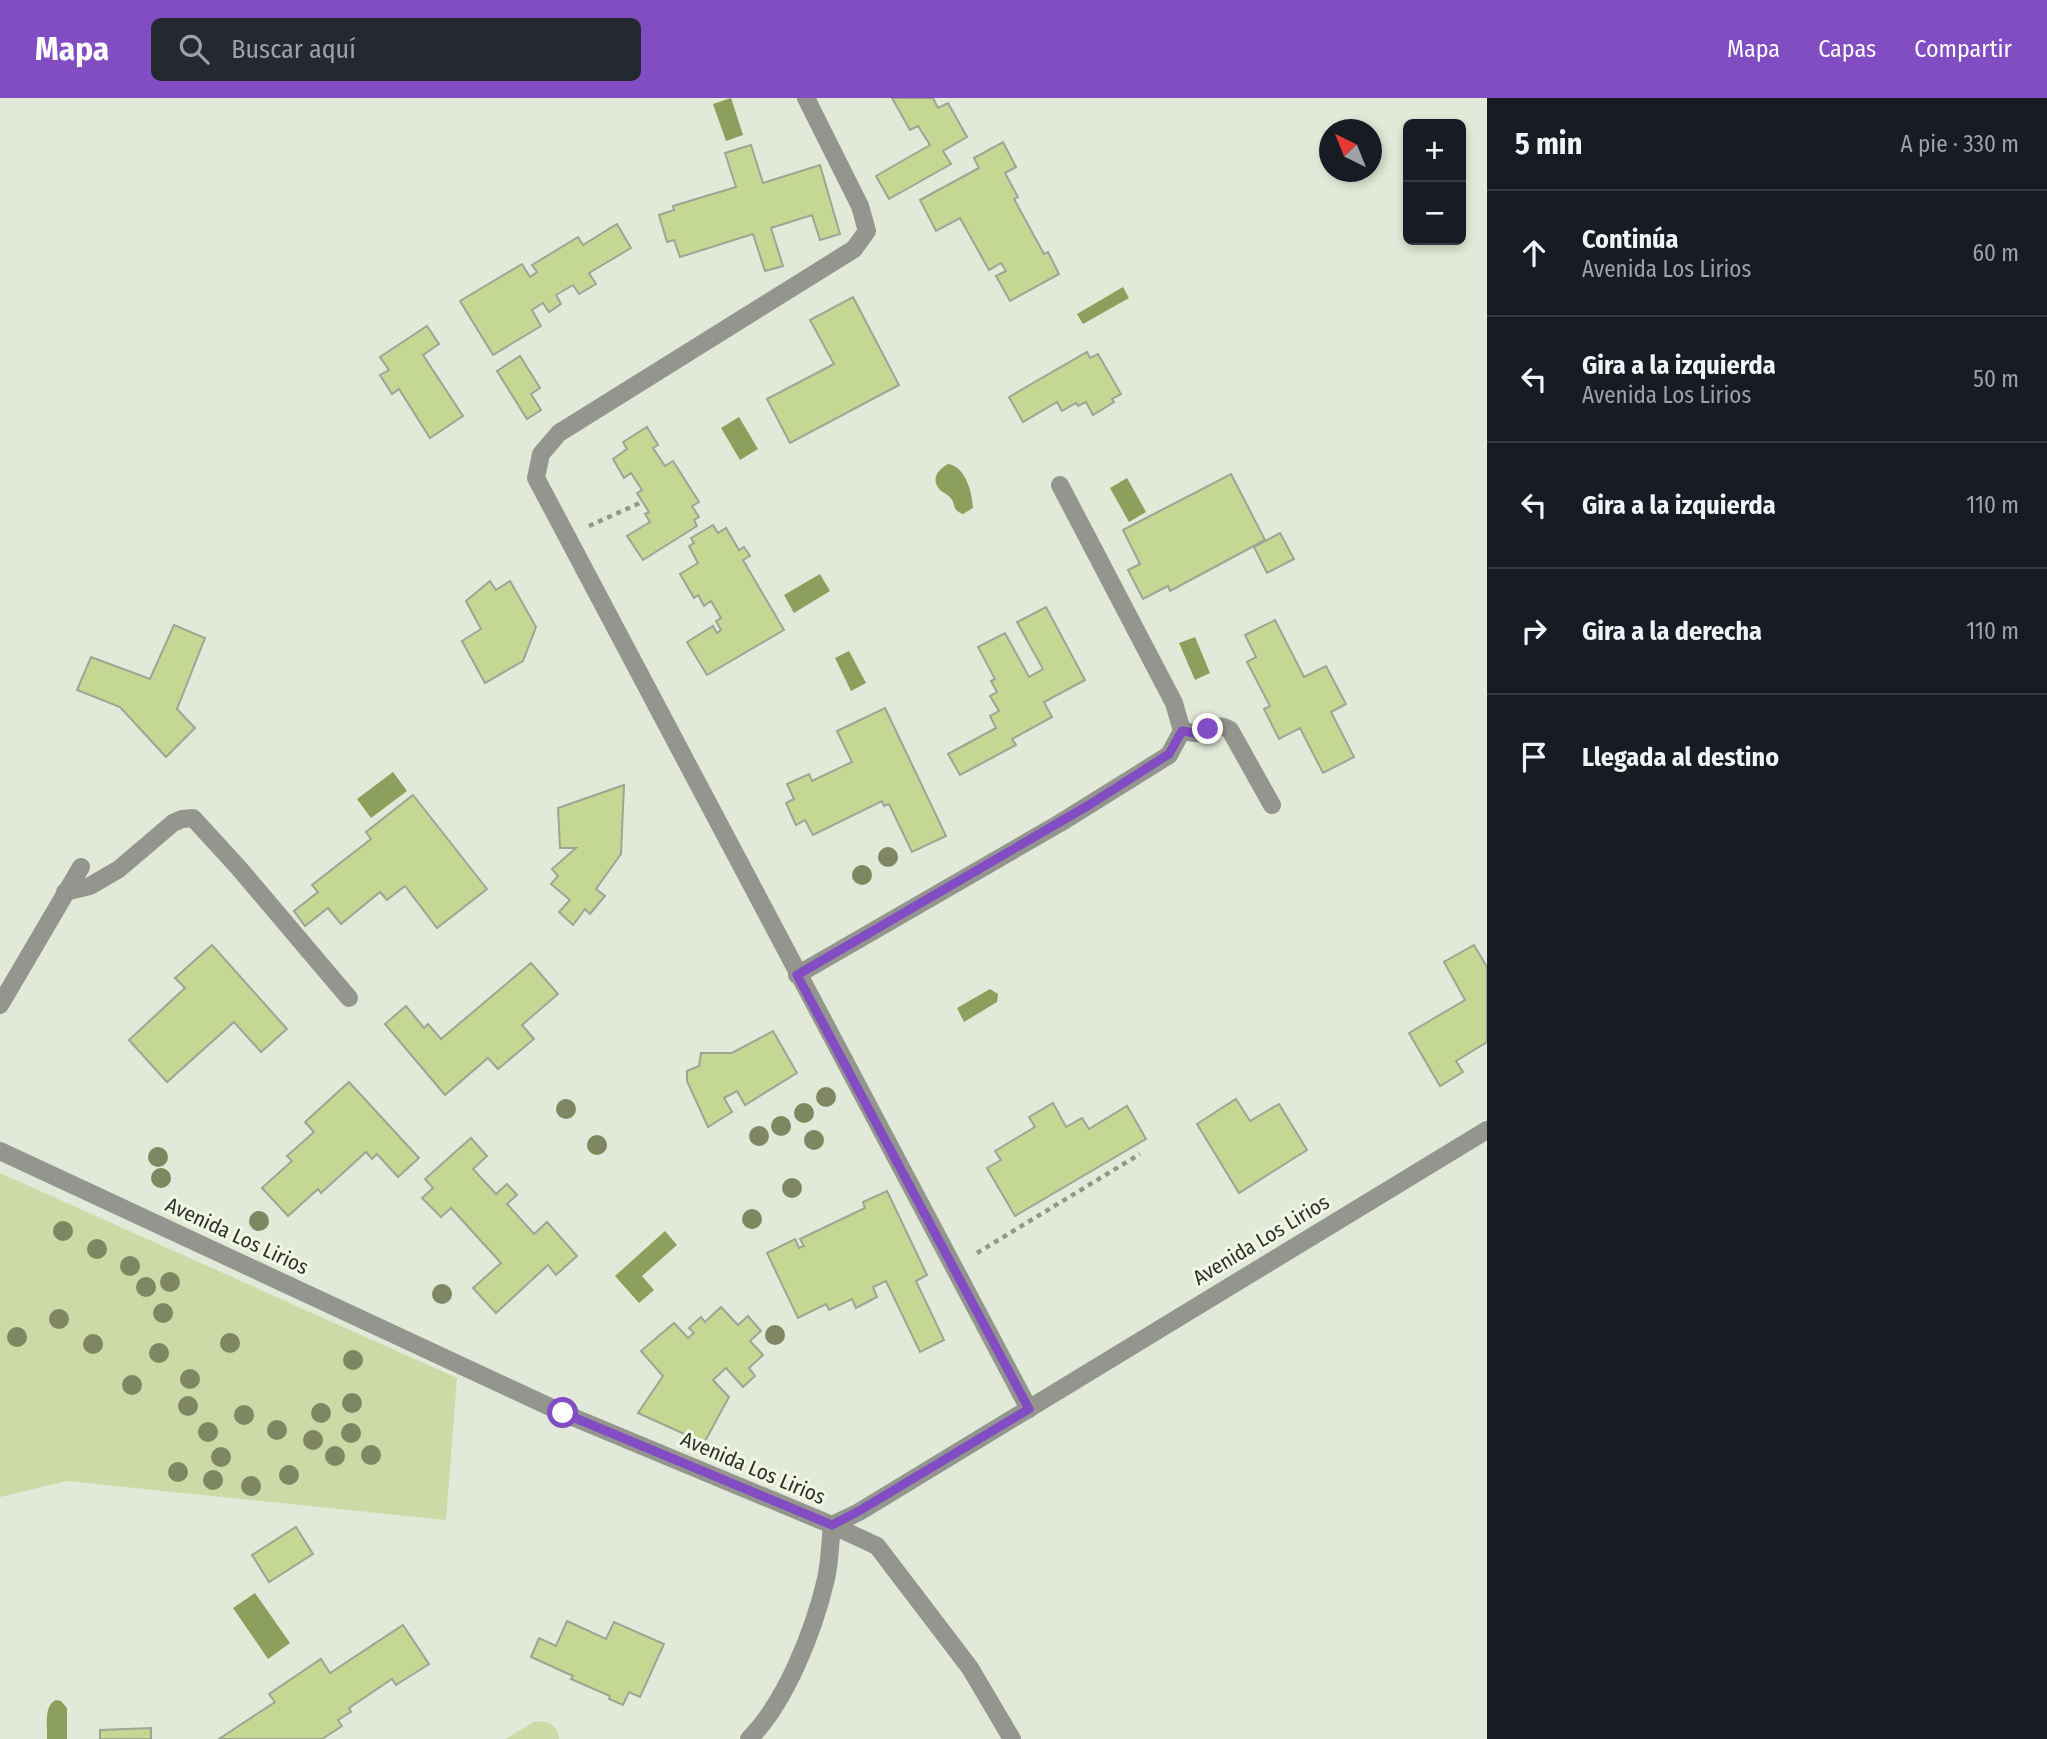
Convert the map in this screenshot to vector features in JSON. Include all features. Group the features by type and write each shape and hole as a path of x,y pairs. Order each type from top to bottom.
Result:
{"street":[{"path":"806,98 860,206 867,231 854,249 559,433 541,454 536,478 1029,1409"},
{"path":"797,975 1060,823 1157,762 1169,754 1182,731 1174,703 1060,485"},
{"path":"1182,731 1200,734 1215,726 1230,730 1272,805"},
{"path":"65,892 90,886 119,869 173,822 182,818 193,818 349,998"},
{"path":"0,1005 81,867"},
{"name":"Avenida Los Lirios","path":"0,1150 563,1413 832,1525 1029,1409 1487,1130"},
{"path":"749,1739 774,1709 813,1624 826,1578 832,1525 877,1546 970,1668 1012,1739"}],"path":[{"path":"589,526 642,502"},
{"path":"977,1253 1140,1154"}],"shaded area":[{"path":"731,98 743,135 726,141 713,104"},
{"path":"1123,287 1129,298 1083,324 1077,314"},
{"path":"739,417 758,449 740,460 721,428"},
{"path":"948,464 964,475 969,488 973,508 963,514 936,483 938,472"},
{"path":"1127,478 1146,512 1129,522 1110,488"},
{"path":"820,574 830,591 794,613 784,595"},
{"path":"1195,637 1210,673 1195,680 1179,643"},
{"path":"849,651 866,683 851,691 835,658"},
{"path":"393,772 407,791 371,818 357,799"},
{"path":"990,989 998,994 997,1002 964,1022 957,1008"},
{"path":"0,1173 457,1378 446,1520 67,1481 0,1497"},
{"path":"665,1231 677,1245 642,1276 654,1290 639,1303 615,1276"},
{"path":"255,1593 290,1643 268,1659 233,1608"},
{"path":"56,1700 61,1701 67,1708 67,1739 47,1739 49,1707"},
{"path":"541,1721 554,1727 559,1739 505,1739 534,1722"}],"building":[{"path":"892,98 933,98 938,108 948,103 967,137 943,151 951,164 889,199 876,176 930,145 918,126 910,130"},
{"path":"1003,142 1016,167 1005,173 1018,197 1014,199 1044,254 1048,252 1059,274 1010,301 996,276 1006,271 1001,263 989,270 960,218 936,231 920,200 979,168 974,158"},
{"path":"751,145 763,183 820,165 840,234 820,240 812,215 771,228 783,266 765,271 753,234 680,257 674,240 667,242 659,215 674,210 673,206 736,187 725,153"},
{"path":"617,224 631,248 589,273 596,284 579,294 573,285 556,295 561,304 549,312 543,303 532,310 541,326 493,355 460,301 522,264 530,277 537,272 532,265 578,237 583,245"},
{"path":"853,297 899,385 790,443 767,399 834,364 810,320"},
{"path":"427,326 439,344 423,355 463,416 430,438 399,389 392,394 380,375 389,370 380,357"},
{"path":"1087,352 1090,358 1098,354 1121,394 1112,399 1114,402 1093,415 1086,402 1078,406 1076,403 1062,411 1057,402 1023,422 1009,397"},
{"path":"520,356 540,388 531,394 541,410 527,419 497,371"},
{"path":"647,427 658,445 653,448 665,466 673,461 699,502 692,506 699,517 694,520 697,526 643,560 627,536 650,522 645,514 649,512 637,493 642,490 631,473 624,478 613,459 627,449 623,442"},
{"path":"1231,474 1265,540 1170,591 1168,586 1143,599 1128,570 1140,564 1123,530"},
{"path":"713,525 718,533 726,528 739,550 744,547 750,556 743,560 784,630 707,675 687,642 713,626 717,633 721,630 716,621 721,618 711,601 704,606 698,595 694,598 680,574 698,563 689,546 694,543 691,538"},
{"path":"1280,533 1294,559 1267,573 1254,547"},
{"path":"490,581 496,590 510,581 536,627 523,661 485,683 462,641 481,629 466,601"},
{"path":"1046,607 1085,680 1044,702 1052,717 1012,739 1016,745 960,775 948,754 996,728 990,716 999,711 990,696 997,692 991,681 995,679 978,647 1005,633 1029,677 1043,669 1017,622"},
{"path":"1275,620 1304,677 1326,666 1346,704 1331,712 1354,757 1323,773 1300,728 1279,739 1264,709 1270,706 1247,662 1256,657 1245,635"},
{"path":"174,625 205,638 177,709 195,728 166,757 120,707 77,690 91,657 150,679"},
{"path":"885,708 946,836 912,852 889,804 884,806 882,801 813,835 805,820 796,825 786,803 794,799 787,784 809,774 812,781 852,762 837,731"},
{"path":"624,785 621,854 596,889 605,896 590,914 585,909 573,925 559,912 570,900 551,884 558,876 552,869 576,848 560,848 558,808"},
{"path":"413,795 487,889 437,928 405,886 387,900 380,892 341,924 328,908 305,926 294,911 318,892 312,885 371,839 366,832"},
{"path":"212,945 287,1029 261,1052 234,1022 167,1082 129,1040 185,988 175,978"},
{"path":"1474,945 1487,967 1487,1042 1456,1061 1463,1072 1440,1086 1409,1033 1465,1000 1444,962"},
{"path":"531,963 558,994 522,1025 534,1039 498,1069 488,1058 445,1095 385,1024 406,1006 424,1028 428,1024 441,1039"},
{"path":"773,1031 797,1073 745,1105 737,1091 724,1098 732,1112 708,1127 687,1081 687,1071 699,1066 701,1053 732,1053"},
{"path":"349,1082 419,1158 398,1177 377,1154 372,1159 366,1152 321,1193 318,1189 288,1216 262,1188 292,1161 287,1156 314,1132 305,1122"},
{"path":"1236,1099 1250,1121 1279,1104 1307,1150 1239,1193 1197,1124"},
{"path":"1053,1103 1066,1127 1082,1118 1089,1129 1127,1106 1146,1139 1015,1216 987,1168 1001,1160 995,1151 1035,1127 1029,1117"},
{"path":"471,1138 487,1156 473,1169 496,1194 507,1184 517,1195 507,1204 534,1234 547,1222 577,1256 556,1275 548,1265 496,1313 473,1288 501,1263 451,1208 441,1217 422,1198 433,1188 425,1179"},
{"path":"887,1191 927,1275 916,1281 944,1340 920,1352 886,1281 873,1287 877,1297 856,1308 852,1299 829,1310 826,1304 798,1318 767,1253 795,1239 799,1248 804,1246 800,1239 865,1208 863,1202"},
{"path":"721,1307 738,1325 748,1316 761,1331 750,1341 763,1355 749,1368 755,1376 743,1387 726,1368 713,1380 729,1397 704,1443 638,1413 663,1376 641,1351 674,1323 688,1338 694,1333 689,1328 701,1317 705,1322"},
{"path":"296,1527 313,1554 269,1582 252,1555"},
{"path":"567,1621 606,1639 614,1622 664,1644 640,1697 629,1692 623,1705 609,1699 610,1696 571,1679 573,1676 531,1657 539,1638 556,1646"},
{"path":"403,1625 429,1664 396,1685 392,1679 349,1708 351,1712 338,1720 342,1726 322,1739 219,1739 275,1702 269,1694 321,1659 330,1673"},
{"path":"151,1728 151,1739 100,1739 100,1730"}],"route":[{"path":"563,1413 832,1525 1029,1409 797,975 1089,805 1169,754 1182,731 1200,734 1208,729"}]}
